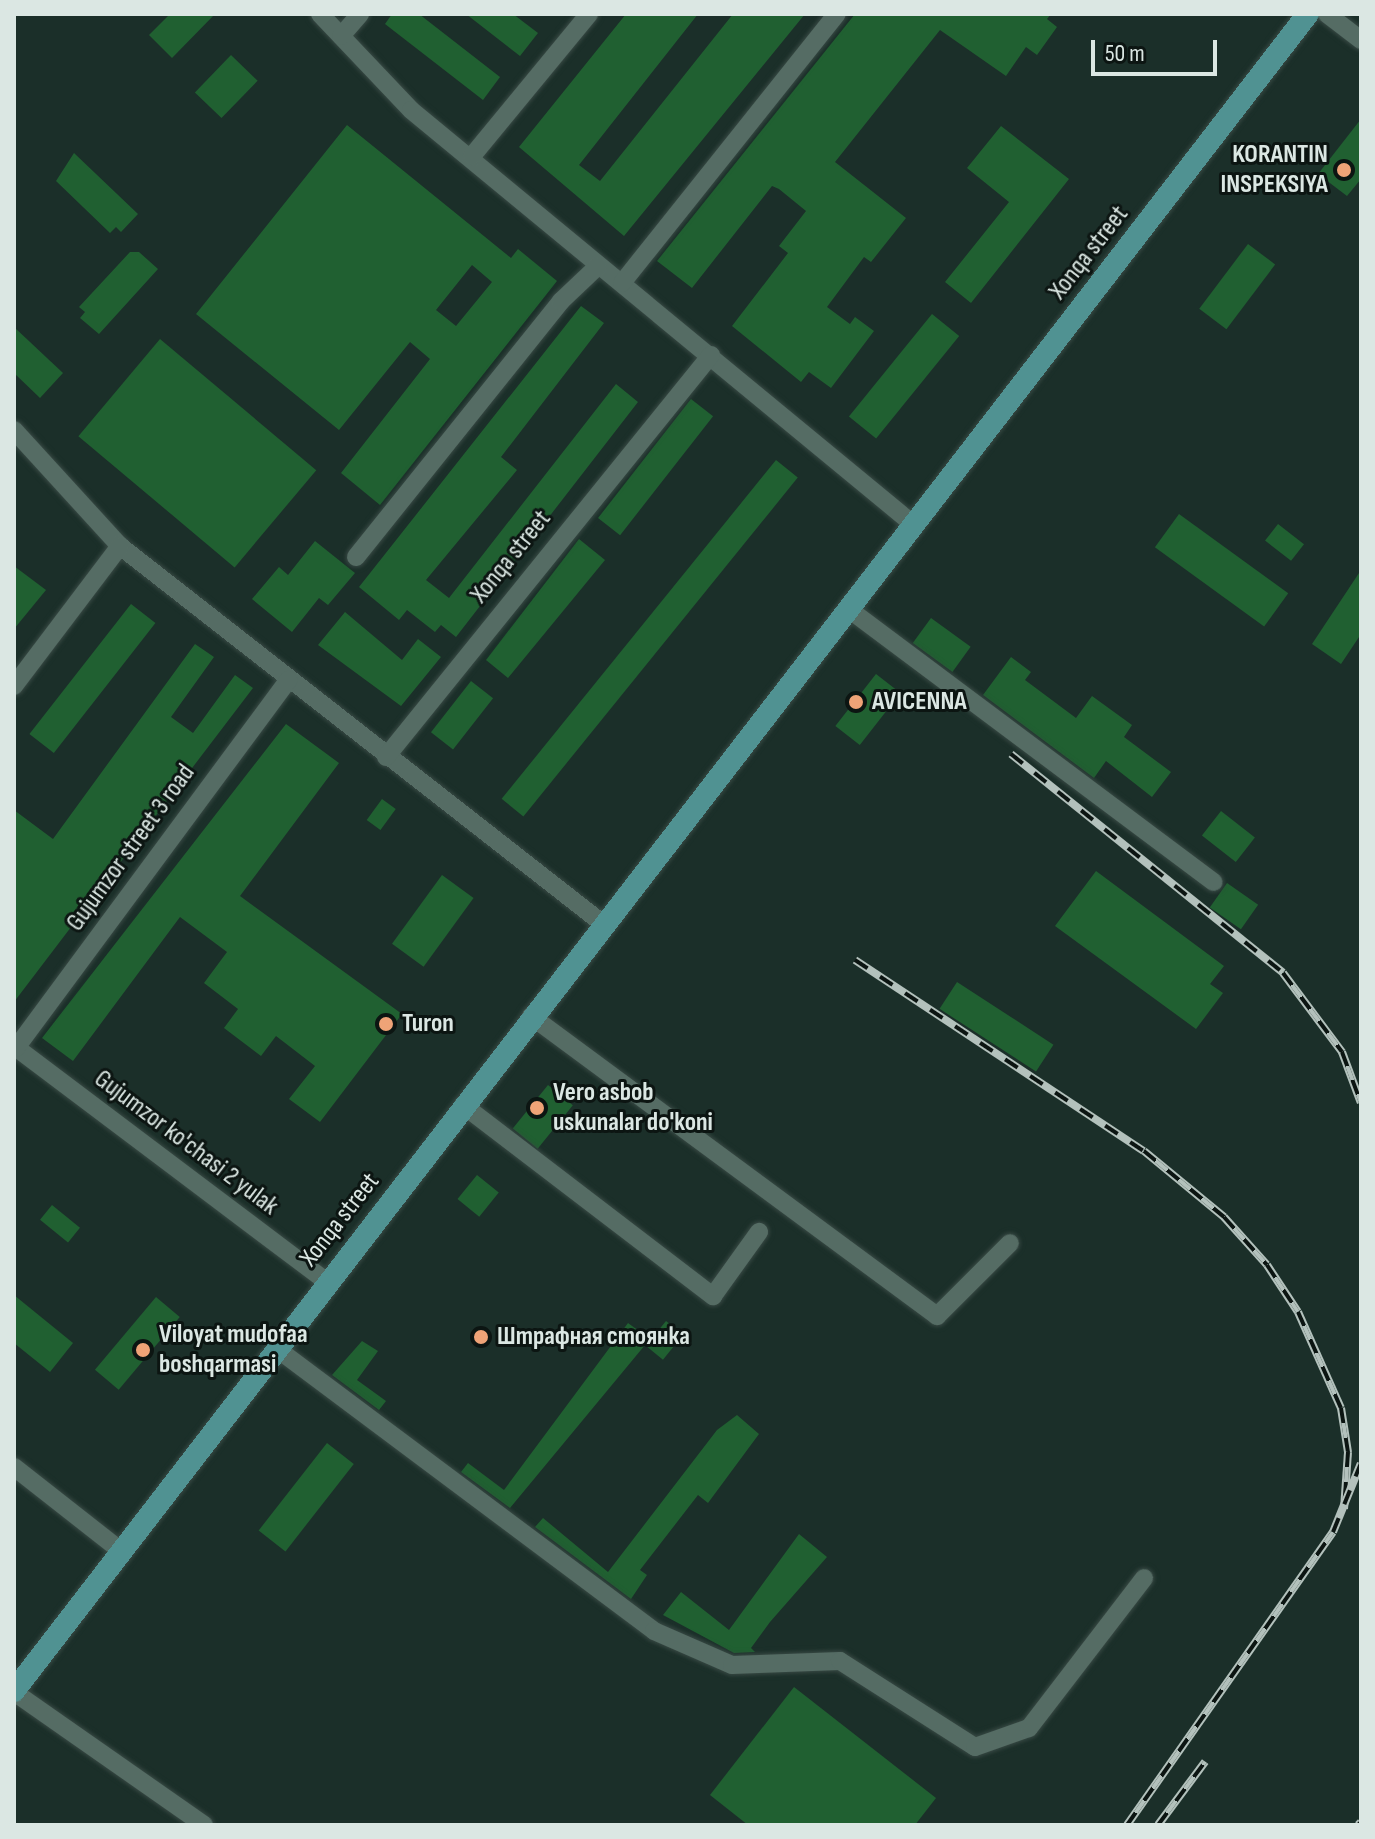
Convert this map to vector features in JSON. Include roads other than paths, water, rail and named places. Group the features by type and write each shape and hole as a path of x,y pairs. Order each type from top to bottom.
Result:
{"main road":[{"name":"Xonqa street","path":"14,1691 602,923 850,610 1308,14"}],"street":[{"path":"320,14 411,110 472,156 598,266 711,355 914,525"},
{"path":"341,36 360,14"},
{"path":"472,156 589,14"},
{"path":"622,283 837,14"},
{"path":"1327,14 1361,40"},
{"path":"356,557 561,301 598,266"},
{"name":"Xonqa street","path":"386,757 711,355"},
{"path":"14,430 120,546 602,923"},
{"path":"14,686 120,546"},
{"path":"850,610 1213,882"},
{"name":"Gujumzor street 3 road","path":"15,1047 288,680"},
{"path":"531,1016 937,1316 1010,1243"},
{"name":"Gujumzor ko'chasi 2 yulak","path":"15,1047 327,1282"},
{"path":"463,1105 713,1296 759,1232"},
{"path":"276,1348 654,1631 732,1665 840,1661 975,1747 1029,1728 1144,1578"},
{"path":"14,1467 120,1550"},
{"path":"14,1691 204,1825"}],"railway":[{"path":"1011,754 1283,973 1342,1052 1361,1103"},
{"path":"855,960 1144,1151 1224,1217 1267,1265 1298,1312 1341,1408 1348,1452 1344,1509"},
{"path":"1127,1825 1333,1532 1361,1463"},
{"path":"1158,1825 1205,1762"},
{"path":"1358,1825 1361,1822"}],"place":[{"name":"KORANTIN INSPEKSIYA","path":"1344,170"},
{"name":"AVICENNA","path":"856,702"},
{"name":"Turon","path":"386,1024"},
{"name":"Vero asbob uskunalar do'koni","path":"537,1108"},
{"name":"Штрафная стоянка","path":"481,1337"},
{"name":"Viloyat mudofaa boshqarmasi","path":"143,1350"}]}
